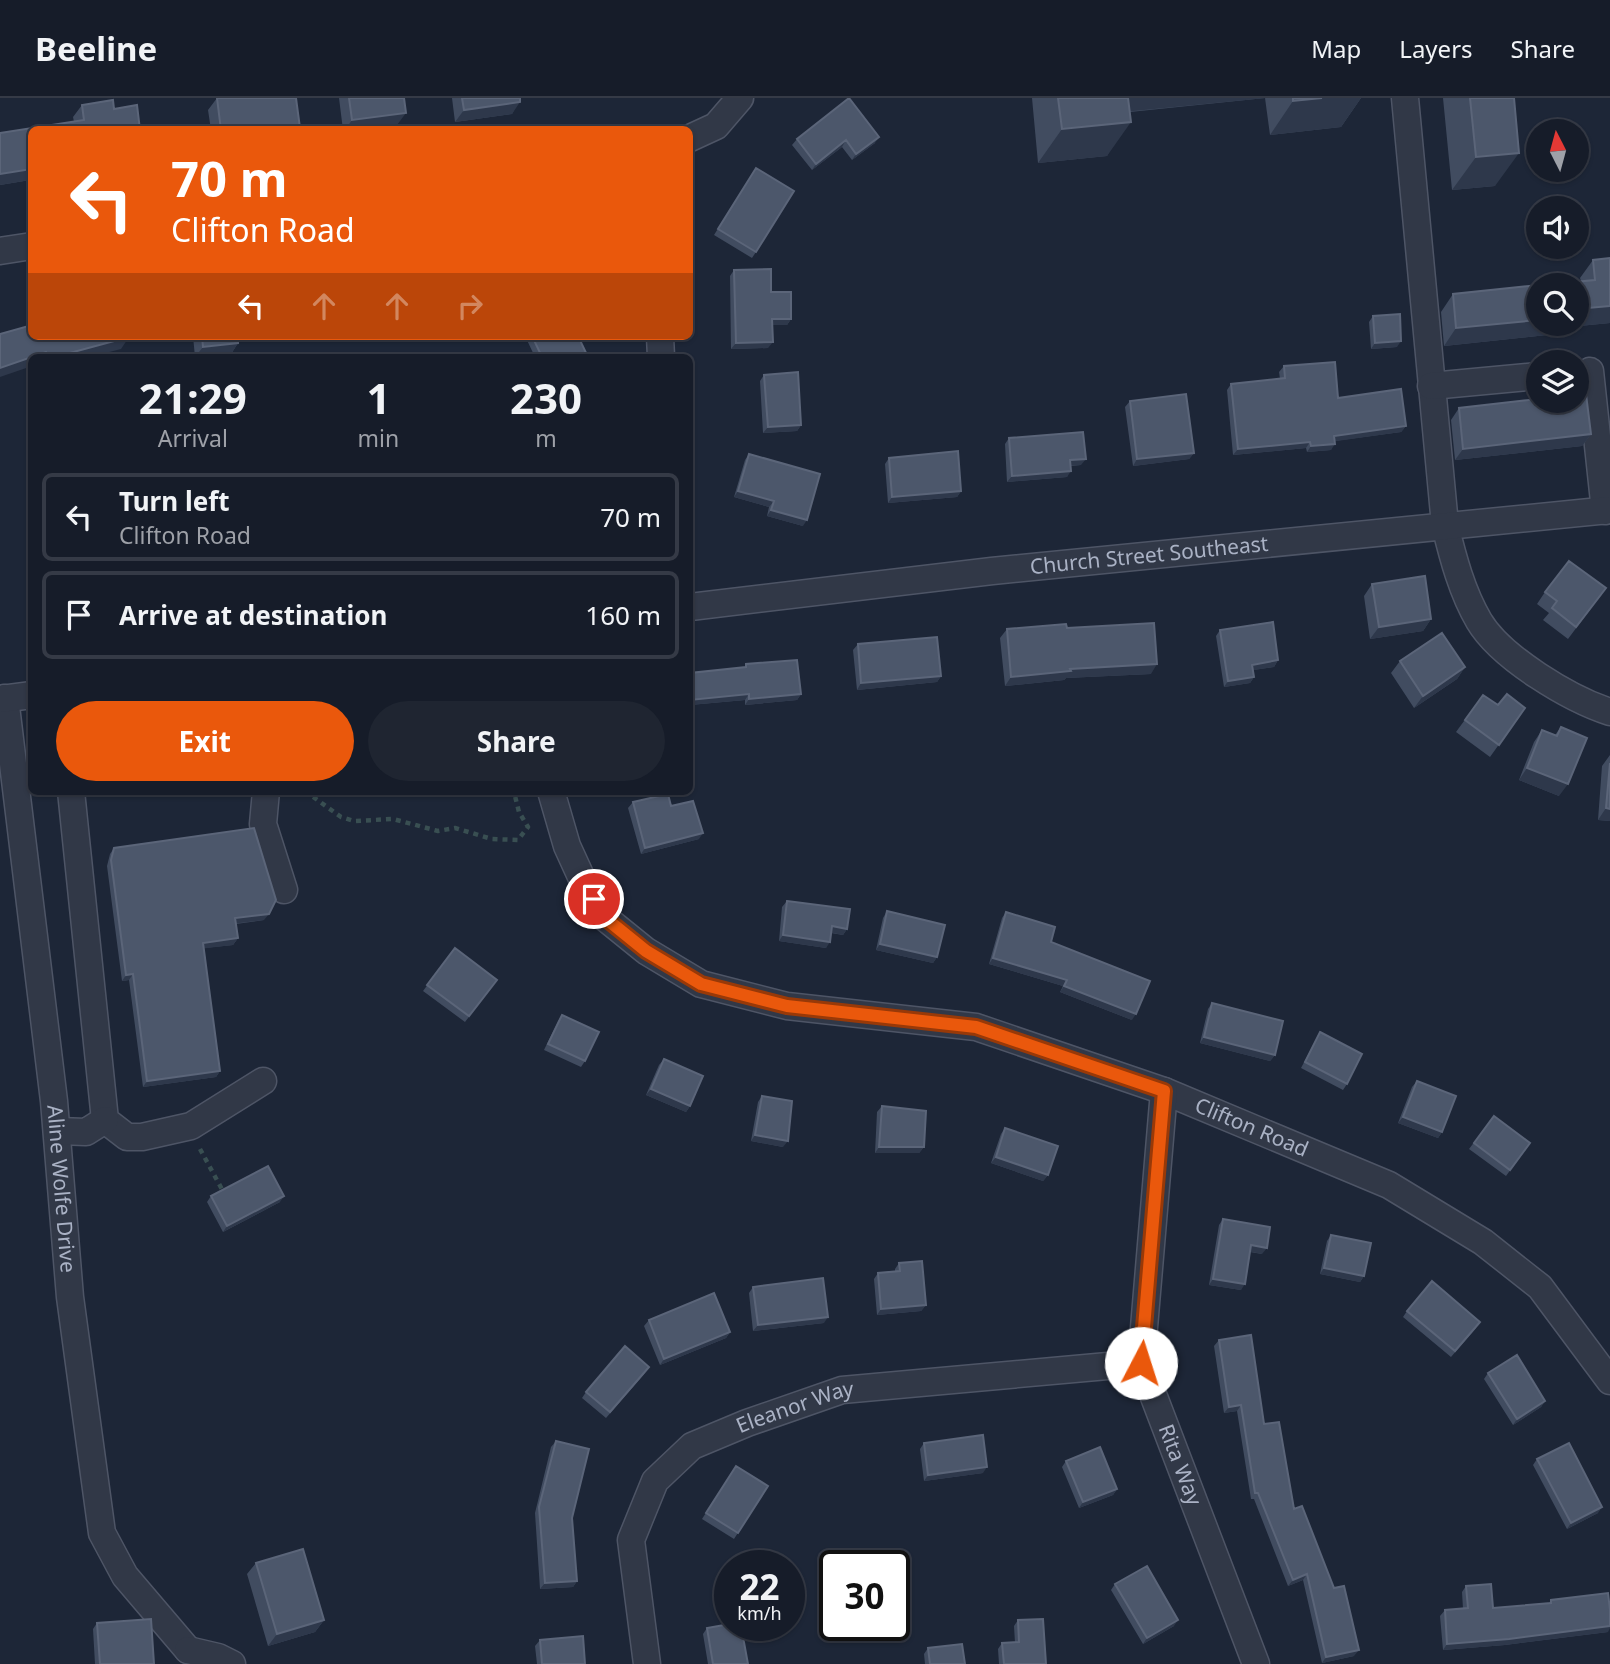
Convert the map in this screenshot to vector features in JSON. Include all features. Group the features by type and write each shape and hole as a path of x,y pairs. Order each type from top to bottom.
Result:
{"street":[{"path":"693,137 716,127 740,98"},
{"path":"1405,98 1445,525 1464,589 1481,624 1502,647 1545,681 1592,706 1610,712"},
{"path":"0,251 28,247"},
{"path":"1592,370 1608,511"},
{"path":"1432,386 1526,377"},
{"name":"Church Street Southeast","path":"693,607 992,571 1608,511"},
{"path":"2,698 28,695"},
{"name":"Aline Wolfe Drive","path":"2,698 58,1131 70,1297 102,1533 125,1576 187,1657"},
{"path":"71,795 105,1120 127,1137 142,1137 188,1127 262,1081"},
{"path":"266,795 263,824 284,890"},
{"name":"Clifton Road","path":"552,795 568,846 583,881 604,917 646,951 701,984 787,1006 976,1027 1164,1091 1389,1185 1483,1241 1540,1287 1610,1381"},
{"name":"Rita Way","path":"1164,1091 1141,1363 1256,1664"},
{"path":"58,1131 86,1132 105,1120"},
{"name":"Eleanor Way","path":"646,1664 631,1540 655,1480 692,1446 747,1423 842,1390 1141,1363"},
{"path":"187,1657 218,1657 232,1664"}],"path":[{"path":"310,795 341,817 354,821 393,819 438,831 455,828 492,839 519,840 528,827 519,812 515,795"},
{"path":"188,1127 223,1193"}],"building":[{"path":"217,98 296,98 300,126 220,126"},
{"path":"349,98 404,98 406,113 352,120"},
{"path":"462,98 520,98 520,102 464,110"},
{"path":"849,98 879,137 856,154 846,140 816,164 797,139"},
{"path":"1058,98 1128,98 1131,122 1062,129"},
{"path":"1293,98 1322,98 1293,101"},
{"path":"1470,98 1514,98 1519,153 1476,157"},
{"path":"113,100 114,109 137,105 140,126 45,126 84,120 82,105"},
{"path":"28,129 28,170 0,174 0,133"},
{"path":"756,168 794,191 756,252 718,229"},
{"path":"1610,258 1610,306 1589,308 1589,281 1595,280 1593,260"},
{"path":"771,269 771,292 791,292 791,319 772,319 773,342 736,343 734,270"},
{"path":"1526,286 1526,321 1456,328 1453,294"},
{"path":"1400,314 1401,341 1375,343 1373,316"},
{"path":"28,326 28,340 118,340 66,354 28,354 28,358 0,368 0,334"},
{"path":"202,340 238,340 238,343 203,347"},
{"path":"534,340 580,340 587,354 541,354"},
{"path":"1335,362 1338,398 1401,389 1406,426 1334,436 1335,444 1311,446 1310,442 1238,449 1231,384 1285,378 1284,366"},
{"path":"798,372 801,425 768,427 764,375"},
{"path":"1186,394 1194,453 1137,459 1130,401"},
{"path":"1526,400 1526,413 1588,413 1591,434 1463,449 1459,408"},
{"path":"1083,432 1086,459 1070,460 1071,471 1012,476 1009,438"},
{"path":"958,451 961,491 892,497 889,458"},
{"path":"749,454 820,474 807,520 771,510 774,501 738,491"},
{"path":"1569,561 1606,588 1576,627 1552,608 1557,601 1545,592"},
{"path":"1425,576 1431,619 1379,627 1372,584"},
{"path":"1273,622 1278,660 1252,665 1254,677 1228,681 1220,630"},
{"path":"1154,623 1157,664 1070,669 1071,671 1011,677 1007,629 1066,624 1067,628"},
{"path":"1442,633 1465,667 1423,696 1400,661"},
{"path":"937,637 941,676 861,683 858,644"},
{"path":"797,660 801,694 749,699 749,694 693,700 693,673 746,667 746,664"},
{"path":"1507,694 1525,708 1499,745 1465,720 1483,695 1498,705"},
{"path":"1561,727 1587,738 1568,784 1527,768 1542,730 1557,736"},
{"path":"1610,763 1610,809 1606,808"},
{"path":"664,795 668,795 671,806 693,801 703,833 645,848 633,802"},
{"path":"254,828 276,900 269,914 235,918 238,938 203,943 220,1071 147,1081 133,974 126,975 111,860 114,848"},
{"path":"787,901 850,909 847,929 832,926 830,942 783,935"},
{"path":"887,911 945,925 937,957 880,944"},
{"path":"1006,912 1055,927 1051,942 1150,981 1136,1014 1064,986 1067,980 993,958"},
{"path":"455,948 497,980 469,1016 427,985"},
{"path":"1212,1003 1283,1021 1275,1055 1204,1037"},
{"path":"562,1015 599,1032 585,1061 548,1044"},
{"path":"1320,1032 1362,1054 1347,1084 1305,1062"},
{"path":"664,1059 703,1076 690,1106 651,1089"},
{"path":"1417,1081 1456,1096 1442,1132 1403,1117"},
{"path":"762,1096 792,1101 788,1141 755,1135"},
{"path":"882,1106 926,1111 924,1147 879,1147"},
{"path":"1494,1116 1530,1143 1510,1170 1474,1143"},
{"path":"1005,1128 1058,1146 1048,1175 996,1157"},
{"path":"268,1166 284,1196 227,1226 211,1196"},
{"path":"1223,1219 1270,1227 1267,1248 1251,1245 1245,1284 1213,1279"},
{"path":"1331,1235 1371,1243 1364,1276 1324,1268"},
{"path":"922,1261 926,1305 881,1309 878,1273 900,1271 899,1263"},
{"path":"823,1278 828,1317 758,1325 753,1287"},
{"path":"1432,1281 1480,1322 1455,1351 1407,1311"},
{"path":"714,1293 730,1332 664,1359 649,1320"},
{"path":"1251,1335 1264,1424 1279,1422 1294,1509 1302,1506 1334,1588 1344,1586 1359,1650 1326,1657 1307,1574 1293,1580 1258,1493 1255,1493 1241,1405 1229,1407 1219,1340"},
{"path":"625,1346 649,1367 610,1412 586,1392"},
{"path":"1517,1355 1545,1401 1517,1419 1488,1373"},
{"path":"983,1435 987,1467 928,1475 924,1443"},
{"path":"556,1441 589,1449 572,1518 577,1581 545,1583 539,1507"},
{"path":"1569,1443 1602,1507 1571,1523 1537,1459"},
{"path":"1100,1447 1117,1489 1083,1502 1066,1461"},
{"path":"736,1466 768,1486 738,1533 706,1513"},
{"path":"303,1549 324,1620 277,1634 256,1563"},
{"path":"1147,1566 1178,1620 1147,1638 1115,1584"},
{"path":"1491,1584 1493,1608 1551,1603 1551,1600 1608,1593 1610,1626 1447,1644 1445,1610 1468,1608 1466,1586"},
{"path":"151,1619 154,1664 100,1664 97,1623"},
{"path":"1043,1619 1046,1664 1004,1664 1002,1643 1019,1642 1018,1620"},
{"path":"714,1627 714,1641 744,1641 748,1664 713,1664 707,1628"},
{"path":"583,1636 585,1664 542,1664 540,1640"},
{"path":"962,1644 965,1664 930,1664 928,1648"}],"route":[{"path":"594,899 604,917 646,951 701,984 787,1006 976,1027 1164,1091 1141,1363"}]}
